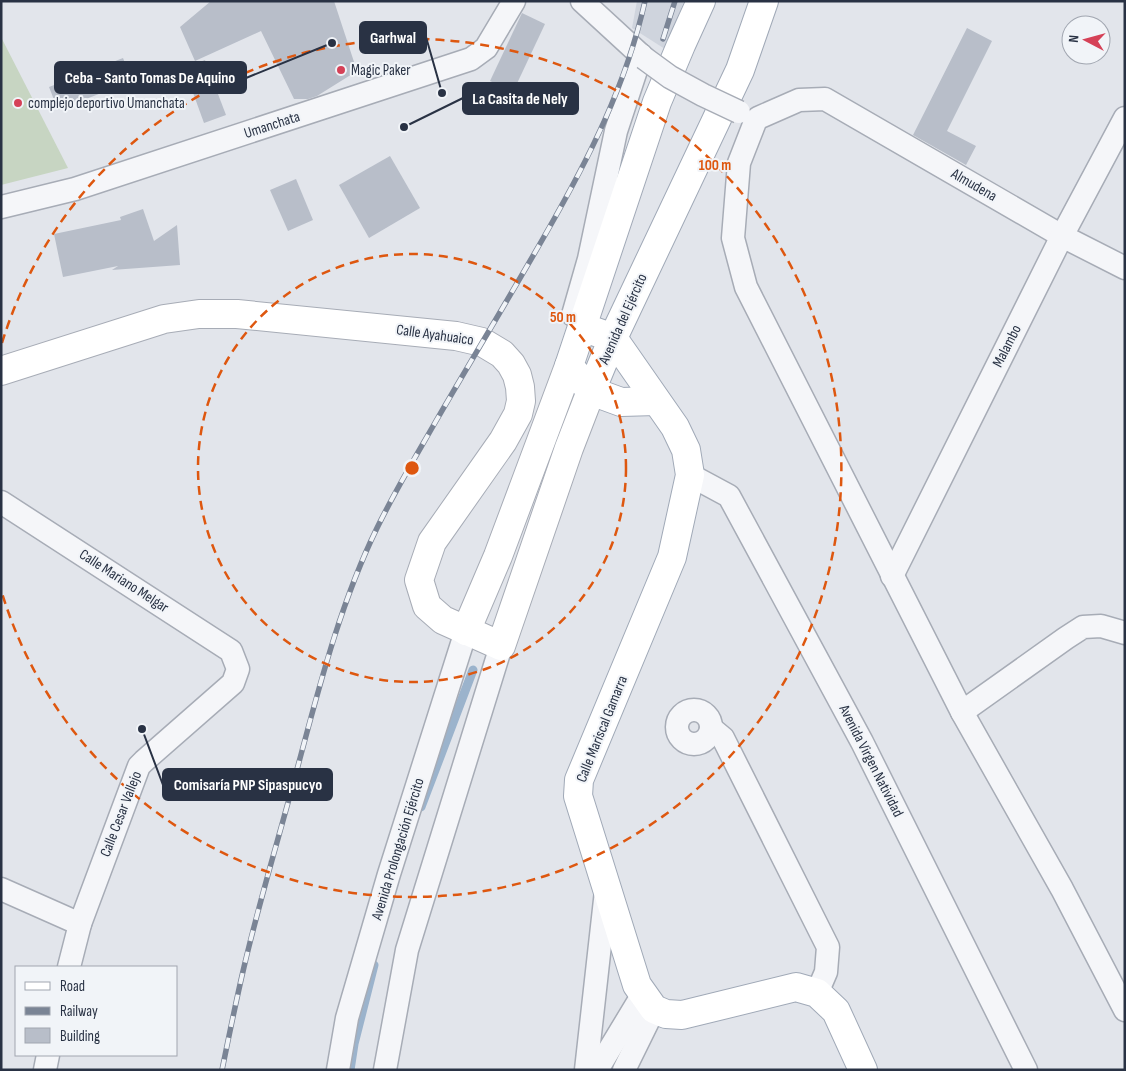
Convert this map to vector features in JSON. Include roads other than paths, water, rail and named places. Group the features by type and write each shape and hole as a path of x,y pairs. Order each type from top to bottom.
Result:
{"main road":[{"path":"466,631 498,556 569,366 657,102 701,1"},
{"name":"Avenida del Ejército","path":"501,646 569,448 591,391 613,338 740,70 764,1"},
{"name":"Calle Ayahuaico","path":"1,371 164,319 199,314 237,314 456,336 471,338 487,345 502,354 511,364 517,375 521,401 518,414 503,441 432,542 419,580 427,606 443,620 501,646"},
{"path":"582,327 613,338 675,427 686,450 690,476"},
{"path":"569,366 591,391 621,402 656,400"},
{"name":"Calle Mariscal Gamarra","path":"648,1001 636,985 578,796 579,780 672,557 690,476"},
{"path":"648,1001 666,1014 682,1015 796,988 817,993 836,1011 863,1070"}],"street":[{"name":"Umanchata","path":"1,207 75,189 471,60 486,48 514,1"},
{"path":"582,1 642,56 670,77 703,96 747,117 739,163 733,238 746,287 962,712 1062,889 1125,1010"},
{"path":"569,366 570,328 589,259 616,131 642,56"},
{"name":"Almudena","path":"747,117 758,118 799,100 825,99 1062,236 1125,268"},
{"name":"Malambo","path":"892,576 1062,236 1125,118"},
{"name":"Avenida Virgen Natividad","path":"690,476 729,496 862,742 1026,1070"},
{"name":"Calle Mariano Melgar","path":"1,502 231,651 238,669"},
{"path":"962,712 1083,627 1101,626 1125,633"},
{"name":"Avenida Prolongación Ejército","path":"338,1070 347,1018 392,865 466,631"},
{"path":"385,1070 407,950 501,646"},
{"name":"Calle Cesar Vallejo","path":"69,966 80,924 140,766 233,683 238,669"},
{"path":"711,728 722,738 828,948 826,972 817,993"},
{"path":"586,1070 596,993 606,887"},
{"path":"1,889 80,924"},
{"path":"597,1070 648,1001"},
{"path":"624,1070 648,1001"},
{"path":"44,1070 48,1056"}],"waterway":[{"path":"421,807 473,670"},
{"path":"350,1070 354,1044 374,965"}],"railway":[{"path":"222,1070 249,945 261,900 328,656 350,591 377,528 398,487 545,235 591,150 627,63 645,1"},
{"path":"663,39 675,1"}],"place":[{"name":"Ceba - Santo Tomas De Aquino","path":"332,43"},
{"name":"Magic Paker","path":"341,70"},
{"name":"Garhwal","path":"442,93"},
{"name":"complejo deportivo Umanchata","path":"18,103"},
{"name":"La Casita de Nely","path":"404,127"},
{"name":"Comisaría PNP Sipaspucyo","path":"142,729"}]}
